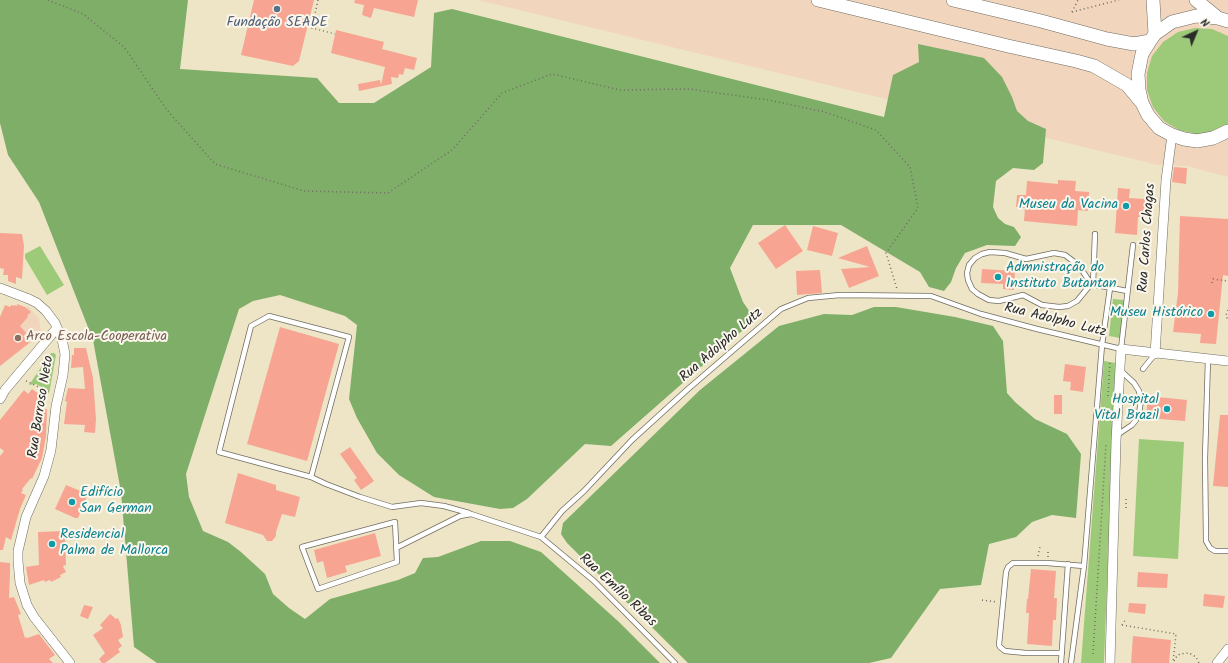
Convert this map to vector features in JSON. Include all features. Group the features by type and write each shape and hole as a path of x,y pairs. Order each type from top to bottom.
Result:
{"main road":[{"path":"818,0 1094,66 1127,85 1142,103 1148,115 1159,128 1172,135 1197,141 1213,138 1228,131"},
{"path":"953,0 1041,21 1107,39 1134,44 1153,38"},
{"path":"1153,0 1153,38"},
{"path":"1196,0 1223,20"},
{"path":"1142,103 1138,74 1142,54 1153,38 1172,22 1185,18 1196,16 1223,20"}],"street":[{"name":"Rua Carlos Chagas","path":"1155,354 1167,172 1172,135"},
{"name":"Rua Barroso Neto","path":"0,288 29,299 37,303 46,311 55,322 62,339 65,354 63,375 56,406 51,450 44,476 26,518 18,551 18,561 20,583 27,605 34,617 70,663"},
{"path":"0,399 3,390 17,376 57,328"},
{"path":"1110,663 1121,349 1228,361"},
{"path":"1222,660 1228,649"}],"lane":[{"path":"1095,234 1092,284 1077,301 1068,306 1059,307 1042,305 1023,295 999,300 989,300 972,289 968,280 967,273 969,265 975,258 982,254 990,252 1005,253 1026,260 1054,253 1065,255 1073,261 1080,267 1092,284 1127,291"},
{"path":"1121,349 1133,245"},
{"path":"1071,663 1084,566 1102,345 1110,288"},
{"name":"Rua Adolpho Lutz","path":"541,537 562,511 584,491 632,440 688,389 781,309 808,298 840,295 930,296 981,314 1037,330 1121,349"},
{"path":"311,477 349,337 269,316 251,326 219,452 311,477 360,497 392,507 421,504 444,506 541,537"},
{"path":"1142,369 1155,354"},
{"path":"1208,359 1205,458 1206,541 1210,548 1215,551 1228,551"},
{"path":"1117,435 1132,425 1136,420 1139,414 1141,400 1139,391 1134,383 1120,370"},
{"path":"396,548 460,516 471,514"},
{"path":"395,522 396,548 397,562 318,589 302,548 395,522"},
{"name":"Rua Emílio Ribas","path":"541,537 594,581 675,663"},
{"path":"1062,653 1026,653 1001,649 998,645 1006,572 1014,563 1037,562 1084,566"},
{"path":"1061,663 1068,564"}],"path":[{"path":"48,0 83,14 124,47 167,110 215,164 304,191 388,193 452,150 502,94 552,74 620,90 689,89 768,100 825,112 876,130 910,167 918,208 886,253 898,295"},
{"path":"318,0 312,28 335,34"},
{"path":"1078,0 1072,12 1119,0"},
{"path":"1212,283 1213,279 1228,280"},
{"path":"1228,310 1226,316 1228,321"},
{"path":"1108,401 1110,362"},
{"path":"17,376 58,397"},
{"path":"1093,654 1106,440"},
{"path":"1126,498 1126,508"},
{"path":"1037,562 1040,547"},
{"path":"982,600 1003,602"},
{"path":"1122,625 1176,634 1173,663"},
{"path":"1173,663 1177,656 1184,652 1193,654 1199,663"}],"shaded area":[{"path":"478,0 1228,0 1228,177 1187,166 1158,165"},
{"name":"Arco Escola-Cooperativa","path":"28,306 39,319 41,333 32,342 0,366 12,322"}],"green space":[{"path":"0,0 188,0 180,69 317,78 339,103 374,103 431,67 434,13 452,9 884,117 893,75 919,62 918,44 984,58 1002,77 1017,111 1028,121 1046,129 1043,163 1034,170 1013,168 996,181 993,207 998,218 1005,224 1014,227 1021,237 1015,246 987,245 965,253 956,268 951,282 944,291 929,287 920,272 841,225 753,225 730,268 743,302 752,315 751,323 611,446 585,444 527,499 513,508 500,509 434,497 399,475 377,453 357,418 349,399 357,325 345,316 280,295 253,301 239,309 186,474 189,497 203,531 228,542 241,552 265,574 273,594 305,619 330,599 398,580 415,573 423,558 438,557 481,541 510,541 541,552 619,622 660,663 157,663 134,647 121,492 93,340 39,202 8,155 0,123"},
{"path":"1195,28 1212,29 1228,36 1228,126 1214,133 1196,134 1179,130 1164,121 1153,107 1147,90 1147,73 1152,56 1163,42 1178,32"},
{"path":"40,246 64,285 47,295 25,258 25,254"},
{"path":"1113,299 1124,300 1120,338 1109,336"},
{"path":"874,307 896,307 955,317 993,326 1003,341 1007,393 1035,419 1067,434 1081,454 1076,518 1052,515 1032,522 1016,537 989,544 981,585 940,589 891,658 869,663 688,663 567,543 561,534 563,523 700,390 779,326 824,314 852,315"},
{"path":"51,353 56,355 49,394 36,384 29,385"},
{"path":"1104,361 1116,363 1104,663 1081,663"},
{"path":"1139,439 1184,442 1178,559 1133,556"}],"building":[{"path":"254,0 314,0 299,61 293,66 241,55"},
{"path":"355,0 418,0 414,17 374,8 371,18 362,15 364,5 354,3"},
{"path":"336,30 384,42 382,49 417,58 414,70 405,68 403,75 399,74 398,78 391,77 392,84 359,91 358,84 380,80 381,85 385,67 331,53"},
{"path":"1174,167 1187,168 1186,184 1172,182"},
{"path":"1058,180 1076,181 1075,191 1089,192 1088,211 1078,210 1077,226 1024,221 1025,208 1016,207 1017,195 1026,195 1027,181 1058,184"},
{"path":"1118,188 1130,189 1129,198 1145,199 1144,217 1138,217 1137,235 1115,233"},
{"path":"1180,216 1228,219 1228,276 1223,275 1216,344 1200,343 1201,334 1173,332 1178,293"},
{"path":"785,225 803,251 776,269 758,243"},
{"path":"813,226 838,233 832,256 807,250"},
{"path":"0,233 22,234 24,246 22,279 16,277 16,284 8,281 8,275 3,275 4,269 0,268"},
{"path":"867,246 879,276 849,288 841,269 870,267 838,258"},
{"name":"Admnistração do Instituto Butantan","path":"982,269 1015,271 1014,290 1003,289 1003,284 981,283"},
{"path":"820,270 822,293 797,295 796,271"},
{"name":"Arco Escola-Cooperativa","path":"17,304 25,307 31,312 20,326 26,333 23,336 29,343 0,366 0,317 5,305 10,307 11,305 17,306"},
{"path":"280,327 339,344 307,461 247,444"},
{"path":"74,348 86,348 93,378 96,419 95,433 84,432 85,425 64,424 67,402 65,401 68,388 85,389 83,367 71,368"},
{"path":"1065,364 1086,367 1083,392 1070,390 1071,382 1063,381"},
{"path":"32,389 46,399 38,409 47,409 46,436 42,458 32,479 31,478 22,489 23,490 21,493 26,495 20,509 11,540 6,537 3,550 0,550 0,456 4,451 0,448 0,420 24,390 28,394"},
{"path":"1054,395 1062,395 1062,414 1054,414"},
{"name":"Hospital Vital Brazil","path":"1148,396 1187,400 1185,421 1146,418"},
{"path":"1220,415 1228,415 1228,487 1213,486"},
{"path":"350,447 374,481 361,490 354,480 357,478 340,454"},
{"path":"238,473 276,485 276,490 300,497 295,517 282,514 276,536 272,541 267,541 263,535 225,523"},
{"name":"Edifício San German","path":"66,485 88,494 78,518 55,509"},
{"path":"65,531 66,565 63,566 66,572 60,575 61,577 51,582 50,580 45,582 44,580 29,585 26,567 39,565 38,532"},
{"path":"375,533 381,556 345,566 347,572 327,578 323,561 317,563 314,550"},
{"path":"0,562 10,563 9,598 14,597 21,614 18,615 25,638 39,634 55,655 49,659 53,663 0,663"},
{"path":"1031,569 1056,571 1054,598 1057,598 1056,620 1053,620 1052,646 1027,644 1029,613 1026,613"},
{"path":"1138,572 1168,574 1167,588 1137,587"},
{"path":"1204,594 1225,596 1223,608 1203,606"},
{"path":"1129,603 1146,604 1145,614 1128,612"},
{"path":"84,605 93,607 88,619 80,616"},
{"path":"110,614 116,619 118,618 121,625 123,637 118,640 122,646 118,649 120,652 105,663 102,663 99,659 105,653 93,635 103,628 100,625"},
{"path":"1133,636 1171,640 1169,663 1131,663"}],"place":[{"name":"Fundação SEADE","path":"277,9"},
{"name":"Museu da Vacina","path":"1126,206"},
{"name":"Admnistração do Instituto Butantan","path":"998,277"},
{"name":"Museu Histórico","path":"1211,314"},
{"name":"Arco Escola-Cooperativa","path":"18,338"},
{"name":"Hospital Vital Brazil","path":"1167,409"},
{"name":"Edifício San German","path":"72,502"},
{"name":"Residencial Palma de Mallorca","path":"52,544"}]}
